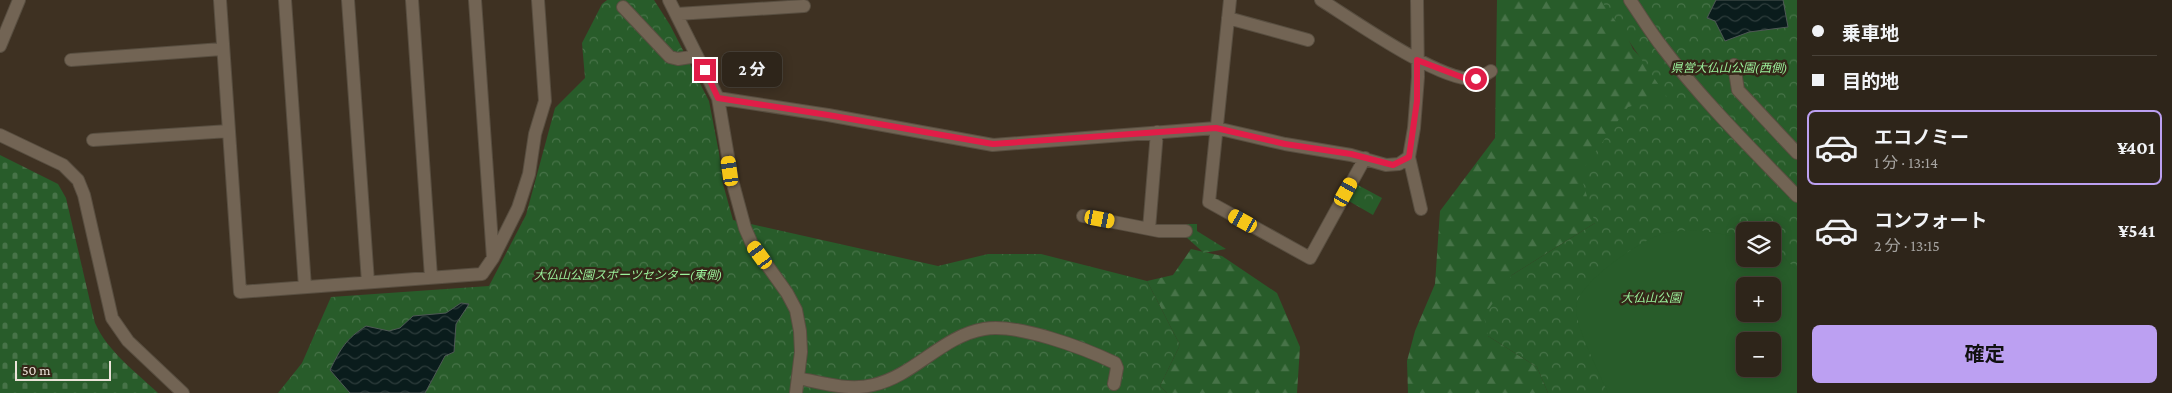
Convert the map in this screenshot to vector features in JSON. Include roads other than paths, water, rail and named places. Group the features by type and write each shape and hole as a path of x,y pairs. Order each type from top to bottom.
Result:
{"street":[{"path":"0,46 19,0"},
{"path":"220,0 240,292 482,274 493,258 518,208 526,182 544,101 538,0"},
{"path":"285,0 306,287"},
{"path":"348,0 368,282"},
{"path":"412,0 431,277"},
{"path":"475,0 493,258"},
{"path":"669,0 718,98 732,180 745,228 752,244 788,293 796,310 800,330 801,352 796,393"},
{"path":"1230,0 1210,202 1310,258 1365,158"},
{"path":"1321,0 1417,60 1464,78 1476,79 1491,71"},
{"path":"1417,0 1417,101 1409,157 1421,209"},
{"path":"1631,0 1662,48 1742,140 1797,196"},
{"path":"677,14 804,6"},
{"path":"623,7 670,57 678,59 698,56"},
{"path":"1228,18 1308,40"},
{"path":"71,60 222,49"},
{"path":"1734,65 1738,90 1797,153"},
{"path":"718,98 993,144 1216,128 1250,137 1393,165 1409,157"},
{"path":"93,140 228,131"},
{"path":"1149,229 1157,132"},
{"path":"0,135 63,166 78,180 84,195 112,318 128,341 183,393"},
{"path":"1083,216 1149,229 1186,231"},
{"path":"798,378 845,386 872,385 886,381 903,372 954,339 976,331 1004,327 1036,334 1115,363 1118,368 1114,384"}],"water":[{"path":"1716,0 1783,0 1788,27 1749,32 1725,41 1715,21 1707,18"},
{"path":"461,303 469,304 456,324 454,352 445,356 425,393 350,393 330,370 337,356 353,335 366,326 389,331 400,328 413,316 446,313"}],"park label":[{"name":"県営大仏山公園(西側)","path":"1729,68"},
{"name":"大仏山公園スポーツセンター(東側)","path":"628,275"},
{"name":"大仏山公園","path":"1651,298"}]}
